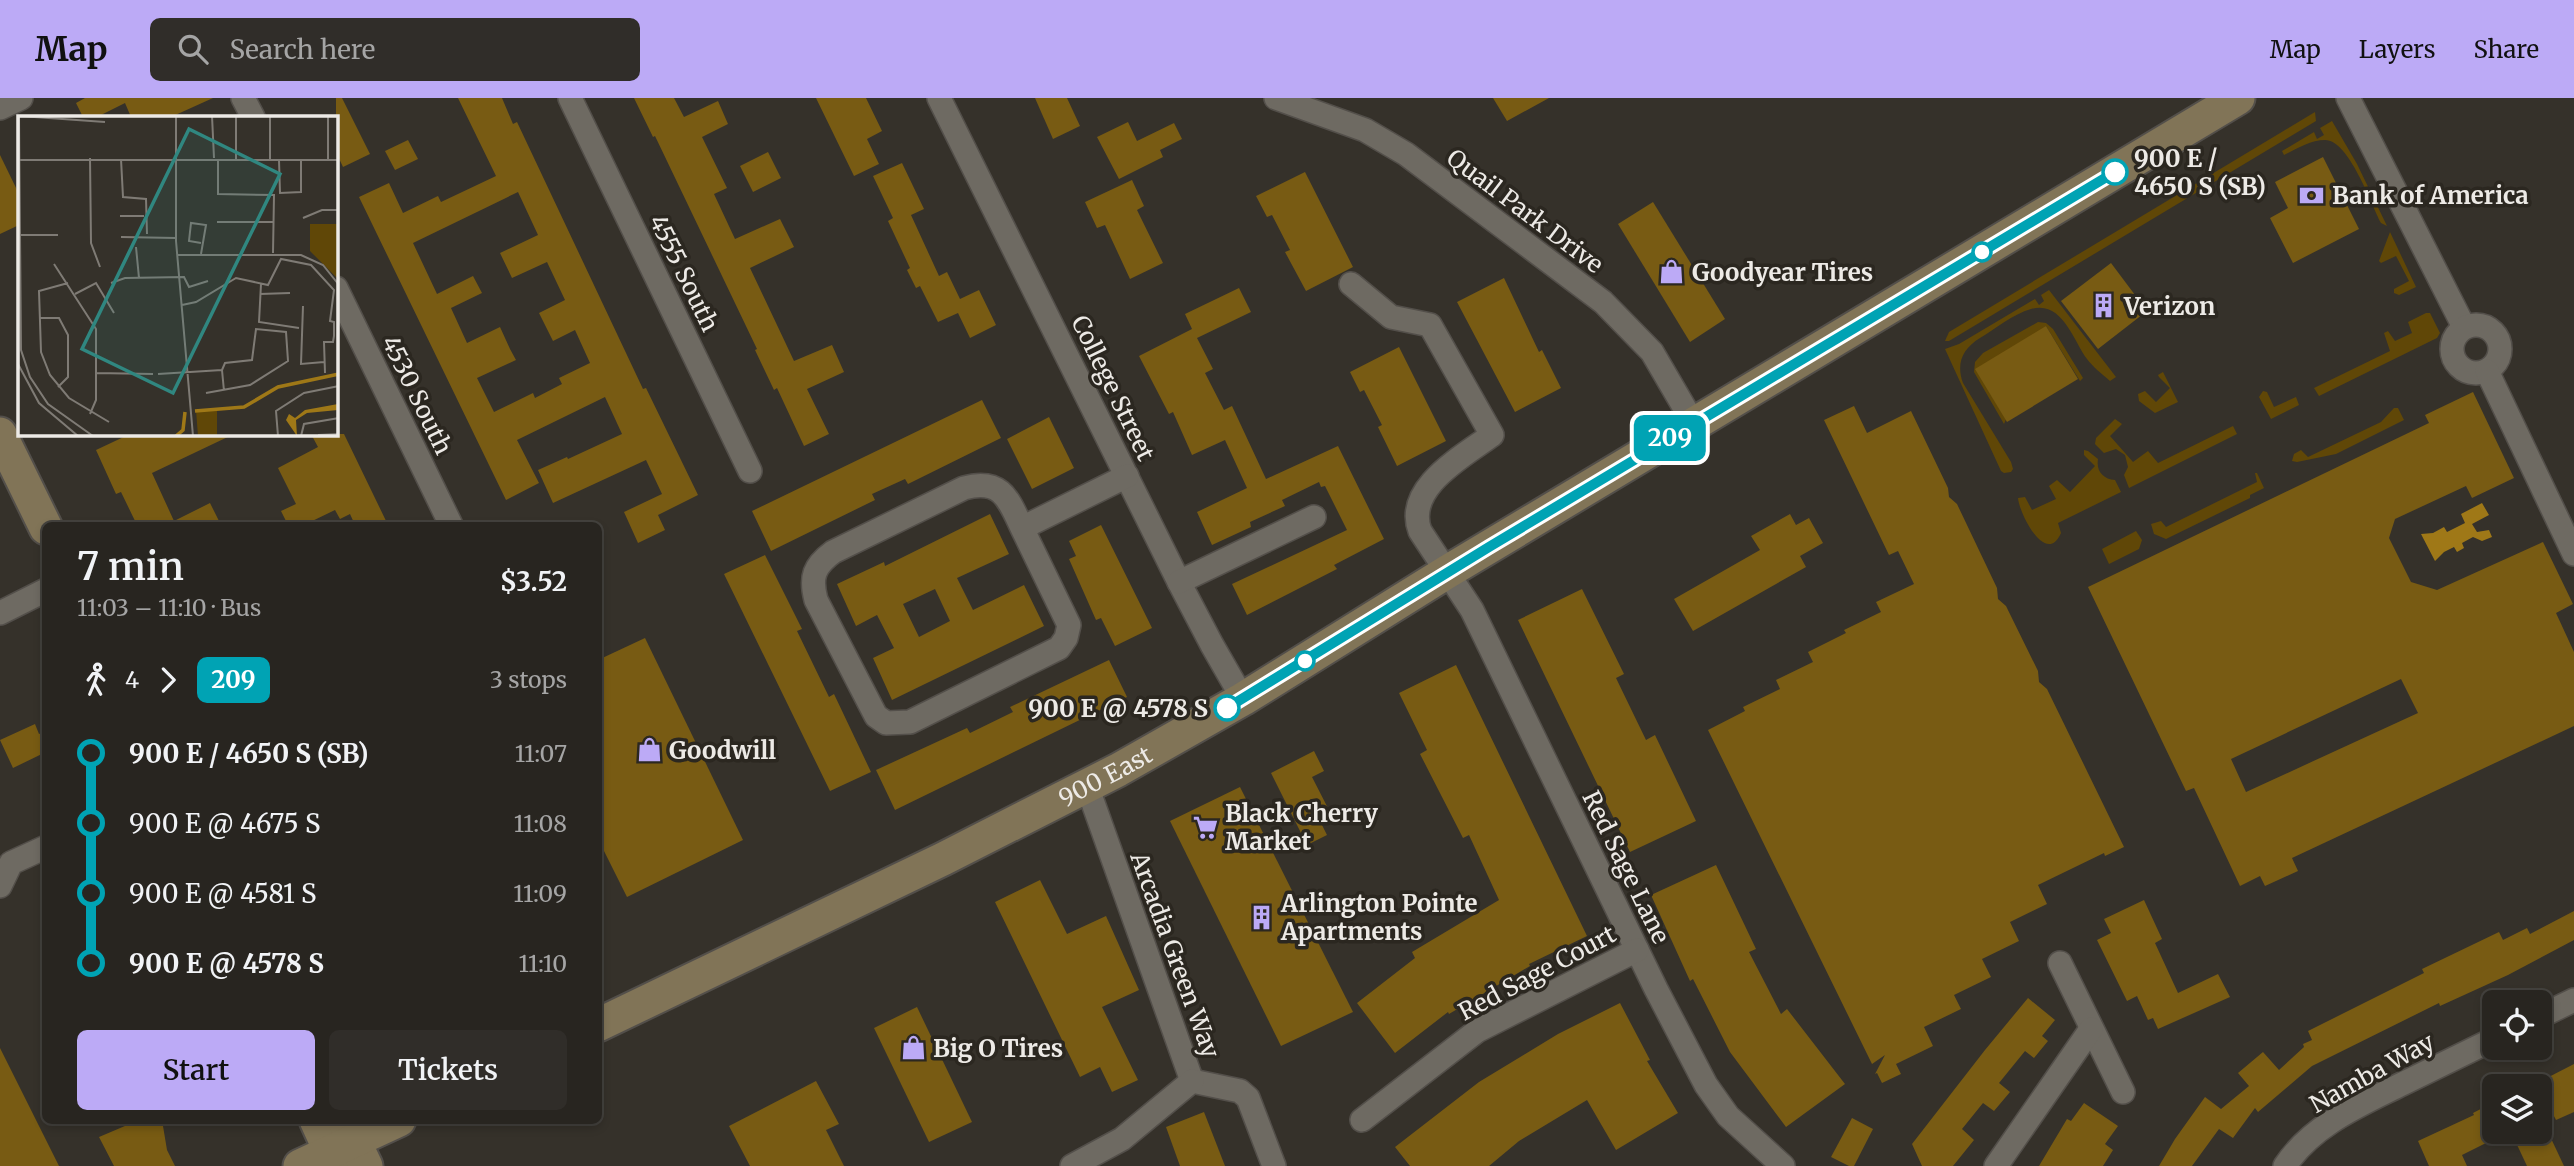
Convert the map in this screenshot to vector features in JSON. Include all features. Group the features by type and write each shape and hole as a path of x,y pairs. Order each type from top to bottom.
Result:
{"main road":[{"name":"900 East","path":"602,1023 943,859 1087,786 1243,699 1447,572 2238,98"},
{"path":"0,434 43,522"},
{"path":"320,1124 346,1149"},
{"path":"300,1166 346,1149 392,1124"}],"street":[{"path":"0,108 22,98"},
{"path":"243,98 252,116"},
{"name":"4555 South","path":"570,98 750,471"},
{"name":"College Street","path":"939,98 1179,582 1243,699"},
{"name":"Quail Park Drive","path":"1276,98 1365,130 1406,154 1603,302 1652,352 1694,424"},
{"path":"2348,98 2463,327"},
{"name":"Red Sage Lane","path":"1351,284 1391,317 1430,325 1492,435 1426,487 1417,509 1416,521 1472,610 1637,950 1706,1085 1728,1116 1783,1166"},
{"name":"4530 South","path":"338,292 450,522"},
{"path":"2481,325 2495,334 2500,349 2498,358 2487,370 2472,373 2465,371 2454,360 2451,346 2463,327 2481,325"},
{"path":"2487,370 2574,554"},
{"path":"1023,528 1127,476"},
{"path":"980,484 997,489 1010,501 1023,528 1069,625 1066,638 1059,648 910,722 886,723 876,716 816,600 812,586 813,572 821,561 833,552 952,494 980,484"},
{"path":"1179,582 1314,517"},
{"path":"0,613 42,592"},
{"name":"Arcadia Green Way","path":"1072,1166 1122,1139 1192,1081 1087,786"},
{"path":"0,886 11,863 42,849"},
{"name":"Red Sage Court","path":"1362,1120 1477,1031 1637,950"},
{"path":"2060,963 2123,1091"},
{"path":"2552,1011 2574,1000"},
{"path":"1996,1166 2091,1029"},
{"name":"Namba Way","path":"2285,1166 2294,1152 2325,1125 2482,1045"},
{"path":"1192,1081 1240,1091 1248,1098 1274,1166"}],"shaded area":[{"path":"2315,112 2316,121 1945,341 1949,332"},
{"path":"2332,121 2357,164 2387,226 2381,223 2351,161 2334,143 2325,140 2314,142 2284,155 2282,151 2314,132 2317,139 2324,135 2320,128"},
{"path":"2390,232 2416,287 2399,295 2394,293 2394,289 2409,281 2396,256 2381,263 2379,261"},
{"path":"2049,290 2116,377 2110,381 2095,368 2059,316 2051,310 2031,309 2018,314 1974,342 1962,358 1961,376 2011,462 2013,469 2004,473 1945,349 1959,344 2035,299 2039,305 2044,301 2041,295"},
{"path":"2430,313 2440,333 2437,338 2319,396 2314,388 2390,351 2384,333 2388,331 2395,341 2412,333 2408,322"},
{"path":"2038,322 2046,323 2053,329 2083,378 2080,381 2046,326 2004,424 1974,372 1975,362 1983,353"},
{"path":"2163,372 2178,402 2155,413 2139,401 2138,394 2145,391 2156,402 2170,388 2158,375"},
{"path":"2263,391 2267,392 2274,407 2296,397 2299,405 2271,419 2259,397"},
{"path":"2394,408 2398,408 2404,420 2336,454 2292,461 2294,454 2301,450 2308,457 2381,422"},
{"path":"2115,419 2122,424 2110,436 2133,462 2148,451 2158,463 2233,426 2237,434 2129,488 2124,475 2128,467 2125,455 2116,449 2104,453 2095,444 2096,438"},
{"path":"2084,450 2098,459 2101,474 2115,480 2121,492 2058,523 2061,533 2055,542 2048,544 2041,541 2028,525 2018,498 2025,497 2032,510 2056,499 2049,486 2057,480 2070,492 2095,466 2084,455"},
{"path":"2255,473 2264,488 2250,495 2250,498 2166,539 2154,534 2151,524 2161,521 2166,527 2257,482"},
{"path":"2482,503 2489,515 2472,524 2477,532 2489,530 2492,537 2482,541 2473,537 2462,543 2464,548 2457,552 2454,547 2435,561 2421,534 2433,533 2444,527 2447,532 2465,523 2461,514"},
{"path":"2136,531 2142,540 2139,549 2109,564 2102,549"}],"building":[{"path":"85,98 213,98 173,116 131,116 125,103 99,116 82,116 76,103"},
{"path":"336,98 342,98 370,154 343,167 338,156"},
{"path":"458,98 502,98 513,124 517,122 643,389 646,388 698,495 658,515 665,530 638,543 624,512 662,494 646,460 553,503 538,470 622,434 605,397 517,440 539,483 506,500 359,197 389,183 403,213 438,196 441,202 496,176","holes":["518,192 538,235 500,253 512,278 547,262 565,300 539,313 553,341 575,330 590,363 559,378 562,384 535,398 533,393 494,412 477,378 516,360 500,327 467,343 451,308 482,293 473,276 437,294 413,243"]},
{"path":"634,98 674,98 684,117 718,101 728,124 702,137 727,188 714,194 735,239 780,219 794,247 750,268 794,361 832,345 844,372 807,389 829,434 804,446 777,388 774,390 655,136 653,137"},
{"path":"816,98 866,98 882,131 867,139 879,164 854,176"},
{"path":"1035,98 1067,98 1080,126 1053,139"},
{"path":"1493,98 1549,98 1507,121"},
{"path":"1128,122 1137,141 1174,123 1182,139 1160,150 1163,157 1119,179 1097,137"},
{"path":"408,140 418,159 395,170 385,151"},
{"path":"768,152 781,178 753,192 740,166"},
{"path":"0,155 18,192 18,225 0,234"},
{"name":"Bank of America","path":"2323,157 2359,229 2293,263 2270,218 2288,208 2275,182"},
{"path":"902,163 924,209 911,215 939,276 947,272 960,299 979,290 996,325 970,338 958,313 938,322 920,286 916,288 907,270 910,268 888,221 893,218 873,176"},
{"path":"1305,172 1353,267 1306,291 1285,252 1290,250 1272,215 1267,217 1256,196"},
{"path":"1132,180 1144,206 1137,210 1163,263 1130,279 1105,225 1097,228 1085,202"},
{"name":"Goodyear Tires","path":"1653,202 1725,319 1690,342 1618,224"},
{"name":"Verizon","path":"2111,263 2147,311 2098,349 2061,301"},
{"path":"1504,278 1539,352 1542,350 1561,388 1515,412 1457,302"},
{"path":"1239,288 1251,312 1197,338 1213,369 1205,373 1224,410 1232,406 1266,479 1338,446 1384,539 1334,565 1337,569 1247,615 1232,584 1347,530 1325,486 1321,487 1319,482 1282,500 1285,506 1250,522 1251,527 1212,545 1197,512 1247,488 1225,440 1192,455 1173,412 1169,414 1139,356 1192,329 1185,314"},
{"path":"2046,326 2078,379 2007,422 1975,369"},
{"path":"1399,347 1446,441 1397,466 1378,427 1382,425 1364,390 1360,392 1350,372"},
{"path":"2473,392 2514,478 2472,498 2466,486 2395,519 2389,538 2411,582 2437,590 2543,542 2573,604 2556,613 2574,652 2574,726 2292,858 2298,871 2265,886 2260,876 2240,886 2194,788 2186,791 2088,587 2429,423 2425,415","holes":["2401,679 2418,713 2246,792 2231,759"]},
{"path":"982,400 1001,438 908,484 905,479 872,494 875,500 771,551 752,511"},
{"path":"1854,406 1867,433 1911,411 1948,488 1949,497 1957,504 1997,588 1998,599 2006,606 2038,671 2039,682 2047,689 2124,847 2105,856 2104,853 2038,885 2047,904 2010,922 2019,941 1982,959 1991,977 1954,995 1961,1009 1924,1027 1933,1046 1896,1064 1901,1074 1882,1083 1877,1073 1875,1074 1885,1055 1872,1064 1708,730 1745,711 1743,707 1780,689 1776,680 1813,662 1808,652 1881,612 1876,602 1914,584 1898,551 1889,555 1824,420"},
{"path":"1049,417 1074,468 1032,489 1007,439"},
{"path":"344,434 387,522 354,522 350,514 340,519 335,510 310,522 286,522 281,511 296,504 278,468 318,447 312,436"},
{"path":"126,436 230,436 152,473 174,521 210,503 220,522 136,522 121,492 116,494 96,450"},
{"path":"990,514 1009,554 957,578 973,610 1024,585 1044,626 892,700 873,658 894,648 877,615 856,626 837,584 884,562 885,566","holes":["935,589 950,621 919,637 903,604"]},
{"path":"1790,514 1796,525 1809,518 1823,543 1800,556 1806,567 1693,631 1674,599 1760,550 1751,536"},
{"path":"1101,525 1152,628 1115,646 1101,618 1096,620 1069,559 1076,556 1069,541"},
{"path":"765,555 802,629 797,631 829,697 834,694 871,772 830,791 724,574"},
{"path":"1582,589 1624,674 1616,678 1646,740 1655,735 1696,821 1630,852 1518,620"},
{"name":"Goodwill","path":"645,638 743,840 627,897 602,847 602,658"},
{"path":"1109,660 1127,697 895,810 876,770 967,728 970,733 1013,712 1010,707"},
{"path":"1456,665 1587,936 1529,964 1530,966 1449,1014 1448,1012 1395,1053 1357,1003 1415,958 1412,952 1499,900 1469,835 1463,838 1420,754 1427,750 1399,693"},
{"path":"35,724 39,734 42,733 42,754 13,768 0,740"},
{"path":"1314,751 1324,771 1312,777 1333,818 1321,823 1327,835 1307,845 1271,773"},
{"name":"Arlington Pointe Apartments","path":"1240,787 1353,1012 1281,1046 1170,821"},
{"path":"1716,865 1756,949 1749,952 1781,1014 1787,1009 1845,1084 1786,1127 1730,1052 1693,979 1690,981 1651,895"},
{"path":"1040,880 1067,934 1106,916 1139,990 1102,1007 1138,1080 1112,1092 1100,1067 1080,1077 995,902"},
{"path":"2144,900 2162,939 2155,943 2178,993 2218,974 2230,997 2158,1029 2153,1018 2148,1020 2137,996 2127,1001 2097,940 2111,933 2104,919"},
{"path":"2574,911 2574,940 2508,975 2440,1006 2439,1003 2312,1066 2258,1112 2255,1108 2233,1138 2219,1129 2192,1166 2159,1166 2205,1097 2221,1109 2249,1086 2238,1073 2263,1052 2279,1070 2304,1047 2303,1044 2312,1040 2308,1031 2424,973 2422,969 2499,932 2503,940 2527,928 2530,934"},
{"path":"2028,998 2055,1020 2042,1036 2048,1041 2034,1058 2025,1051 1999,1083 2010,1092 1994,1111 1983,1103 1962,1129 1974,1140 1953,1166 1922,1166 1912,1144"},
{"path":"1620,1003 1650,1060 1647,1061 1678,1113 1616,1150 1587,1100 1519,1141 1489,1166 1410,1166 1395,1147 1479,1082 1558,1034"},
{"path":"917,1007 972,1122 929,1142 874,1028"},
{"path":"0,1048 59,1166 0,1166"},
{"path":"2574,1064 2574,1112 2556,1120 2552,1112 2552,1075"},
{"path":"816,1081 839,1124 826,1130 844,1166 750,1166 729,1126"},
{"path":"2084,1103 2118,1126 2105,1144 2113,1150 2103,1166 2039,1166 2067,1119 2071,1121"},
{"path":"2482,1108 2484,1144 2462,1155 2467,1166 2429,1166 2418,1141 2474,1115 2473,1113"},
{"path":"1204,1112 1225,1166 1180,1166 1166,1127"},
{"path":"1852,1118 1873,1129 1854,1166 1849,1166 1831,1157"},
{"path":"130,1124 163,1124 167,1150 175,1166 114,1166 99,1137"},
{"path":"2552,1140 2564,1166 2527,1166 2517,1144 2552,1144"}],"bus line":[{"name":"209","path":"1227,708 1424,586 2115,172"}],"place":[{"name":"900 E / 4650 S (SB)","path":"2115,172"},
{"name":"Bank of America","path":"2312,195"},
{"name":"Goodyear Tires","path":"1672,272"},
{"name":"Verizon","path":"2104,306"},
{"name":"900 E @ 4578 S","path":"1227,708"},
{"name":"Goodwill","path":"649,750"},
{"name":"Black Cherry Market","path":"1205,827"},
{"name":"Arlington Pointe Apartments","path":"1261,917"},
{"name":"Big O Tires","path":"913,1048"}]}
